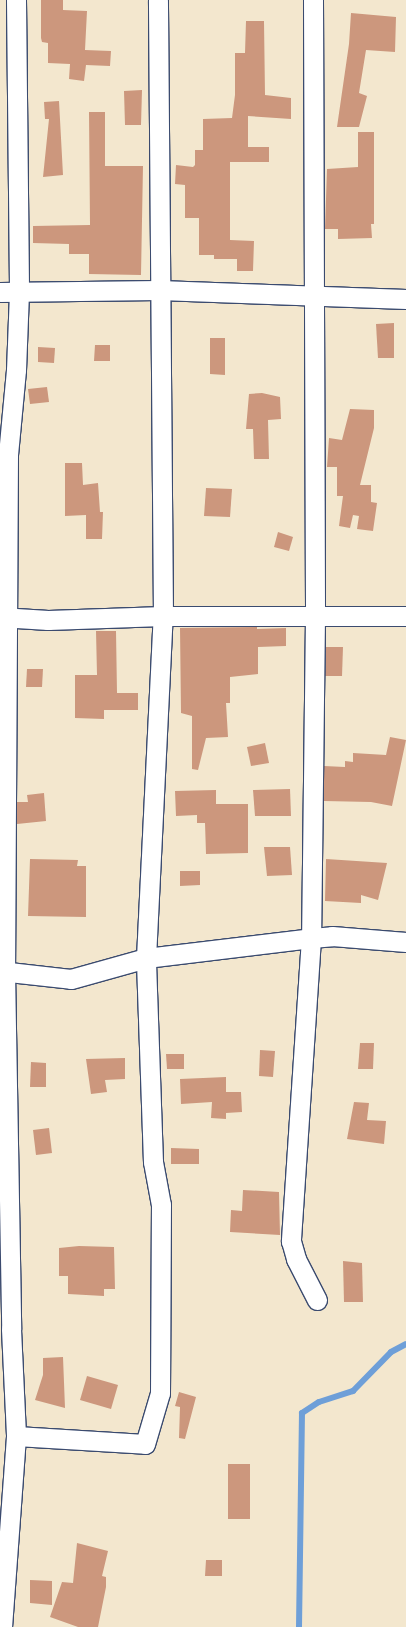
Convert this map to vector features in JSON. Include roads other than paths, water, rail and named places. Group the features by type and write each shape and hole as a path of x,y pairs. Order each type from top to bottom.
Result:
{"street":[{"path":"2,1627 16,1436 5,1329 2,971 3,617 8,455 16,370 19,292 16,0"},
{"path":"16,1436 145,1444 160,1393 161,1205 153,1162 146,958 163,616 159,290 158,0"},
{"path":"313,0 315,617 312,938 291,1241 296,1259 317,1300"},
{"path":"0,292 159,290 315,294 406,299"},
{"path":"3,617 48,620 163,616 406,616"},
{"path":"2,971 71,979 146,958 312,938 332,936 406,942"}],"waterway":[{"path":"299,1627 302,1413 319,1402 353,1391 391,1352 406,1344"}]}
